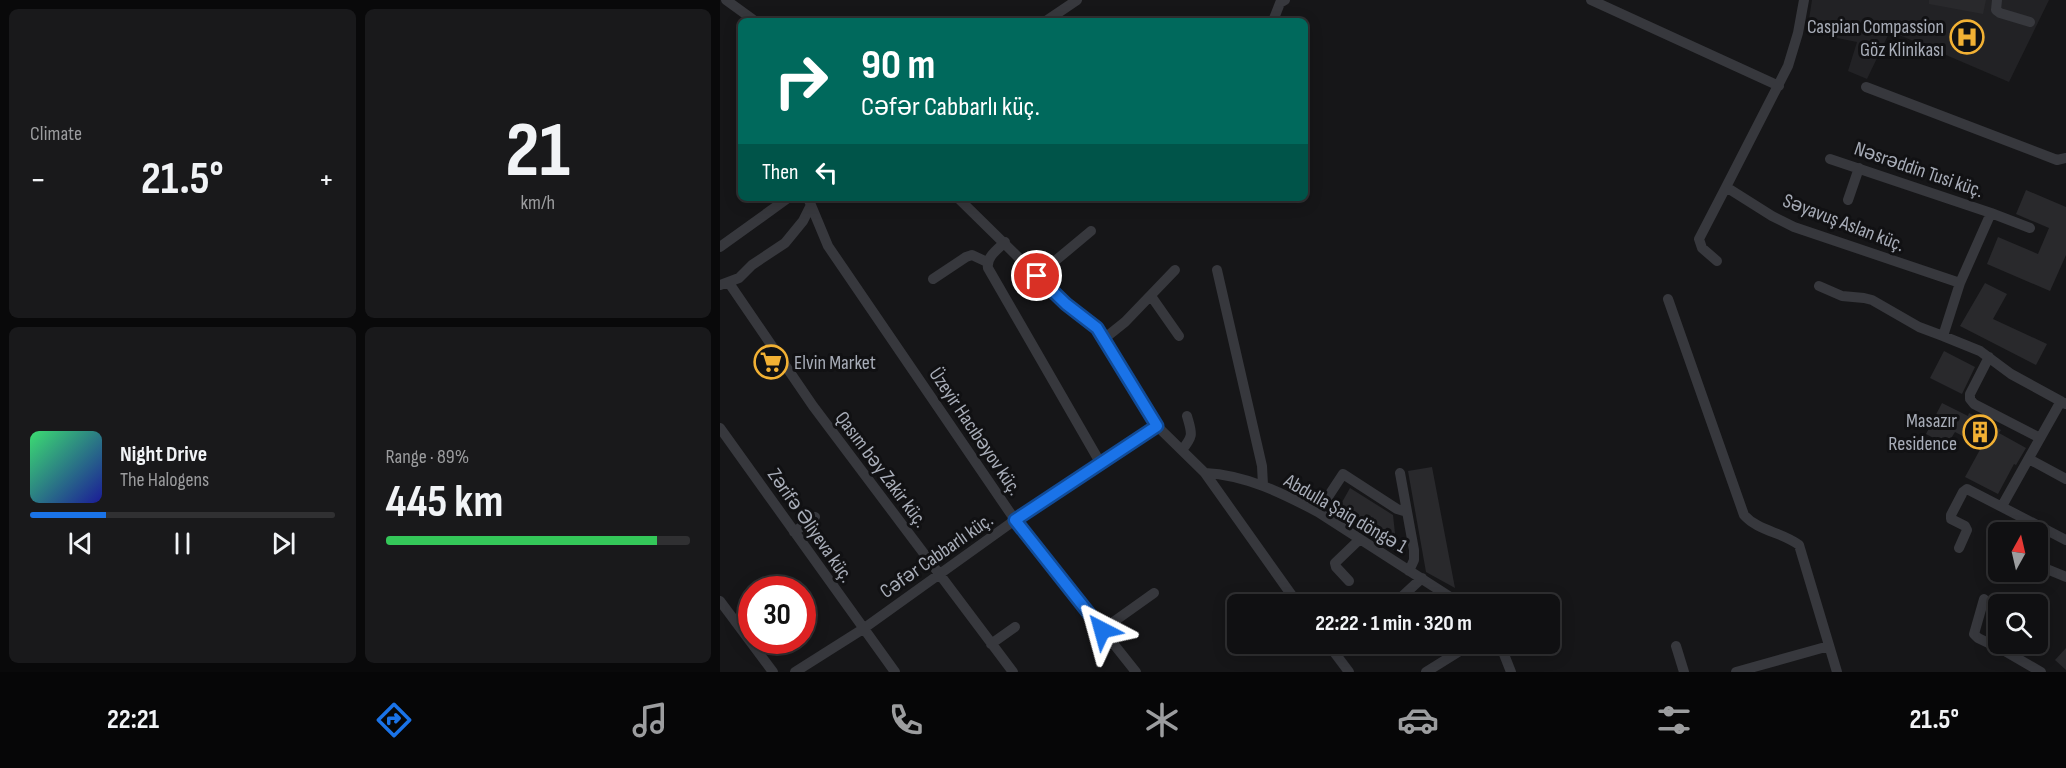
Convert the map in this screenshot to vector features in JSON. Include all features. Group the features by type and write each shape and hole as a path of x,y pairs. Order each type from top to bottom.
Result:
{"street":[{"path":"726,0 751,18"},
{"path":"1050,18 1077,0"},
{"path":"1591,0 1779,86"},
{"path":"1718,261 1702,248 1699,239 1779,86 1792,55 1804,0"},
{"path":"1997,0 1996,10 2000,13 2030,22"},
{"path":"1274,18 1281,1"},
{"path":"1866,87 2057,160 2066,158"},
{"name":"Nəsrəddin Tusi küç.","path":"1830,159 1991,213 1960,283"},
{"path":"1848,200 1859,168"},
{"name":"Səyavuş Aslan küç.","path":"1726,187 1785,223 1960,283"},
{"path":"720,247 784,201"},
{"path":"961,201 1066,304 1097,328 1157,426 1205,473 1291,594"},
{"path":"724,284 740,278 752,265 785,243 803,222 809,202"},
{"name":"Üzeyir Hacıbəyov küç.","path":"809,202 828,246 1015,520 1136,672"},
{"path":"1991,213 2030,228"},
{"path":"1037,276 1091,231"},
{"path":"987,262 1005,242"},
{"path":"933,279 972,255 987,262"},
{"path":"987,262 1101,464"},
{"path":"1105,338 1125,322 1175,270"},
{"path":"1217,270 1262,466 1263,485"},
{"path":"1944,336 1960,283"},
{"name":"Qasım bəy Zakir küç.","path":"724,284 1012,672"},
{"path":"1819,286 1842,296 1872,300 1919,327 1967,345 1989,357 2011,374 2064,403 2040,438 2002,506"},
{"path":"1151,296 1179,336"},
{"path":"1668,299 1744,515 1755,525 1793,540 1799,545 1837,672"},
{"path":"1989,357 1970,394 1970,399 1974,404 2040,438"},
{"path":"1182,450 1192,433 1187,416"},
{"name":"Cəfər Cabbarlı küç.","path":"795,672 863,628 1015,520 1157,426"},
{"name":"Zərifə Əliyeva küç.","path":"720,428 895,672"},
{"path":"2029,459 2066,479"},
{"name":"Abdulla Şaiq döngə 1","path":"1205,473 1224,474 1263,485 1318,513 1446,594"},
{"path":"1400,473 1414,550 1414,560 1409,571"},
{"path":"1318,513 1343,474 1396,509 1407,513"},
{"path":"1959,548 1967,530 1965,526 1951,519 1963,492 1967,489 2066,540"},
{"path":"794,532 815,517"},
{"path":"1349,581 1335,567 1335,563 1360,539"},
{"path":"2048,570 2066,577"},
{"path":"1405,594 1422,578"},
{"path":"1102,630 1154,593"},
{"path":"1984,599 1974,634 2040,672"},
{"path":"720,601 773,672"},
{"path":"991,644 1015,627"},
{"path":"1676,646 1684,672"},
{"path":"1736,672 1829,646"},
{"path":"1336,654 1349,672"},
{"path":"1426,672 1455,654"},
{"path":"1504,654 1511,672"}],"shaded area":[{"name":"Caspian Compassion Göz Klinikası","path":"1812,0 2049,0 2009,82 1890,31 1867,79 1848,71 1857,42 1807,32"}],"building":[{"path":"1929,0 1986,0 1983,14 1929,4"},
{"path":"2026,190 2066,207 2066,255 2050,291 1987,264 1998,237 2038,254 2049,228 2016,214"},
{"path":"1985,283 2007,294 1993,319 2047,344 2036,365 1960,326"},
{"path":"1944,351 1975,367 1962,394 1930,378"},
{"path":"1942,403 1968,416 1969,413 2001,430 1999,433 2026,448 2016,465 2014,464 1998,494 1965,477 1982,446 1955,432 1947,445 1926,434"},
{"path":"1432,467 1455,588 1426,572 1408,471"},
{"path":"1350,488 1393,515 1397,552 1336,513"},
{"path":"2066,648 2066,670 2055,660"}],"place":[{"name":"Caspian Compassion Göz Klinikası","path":"1967,37"},
{"name":"Elvin Market","path":"771,362"},
{"name":"Masazır Residence","path":"1980,432"}],"route":[{"path":"1037,276 1066,304 1097,328 1105,338 1157,426 1015,520 1102,630"}]}
